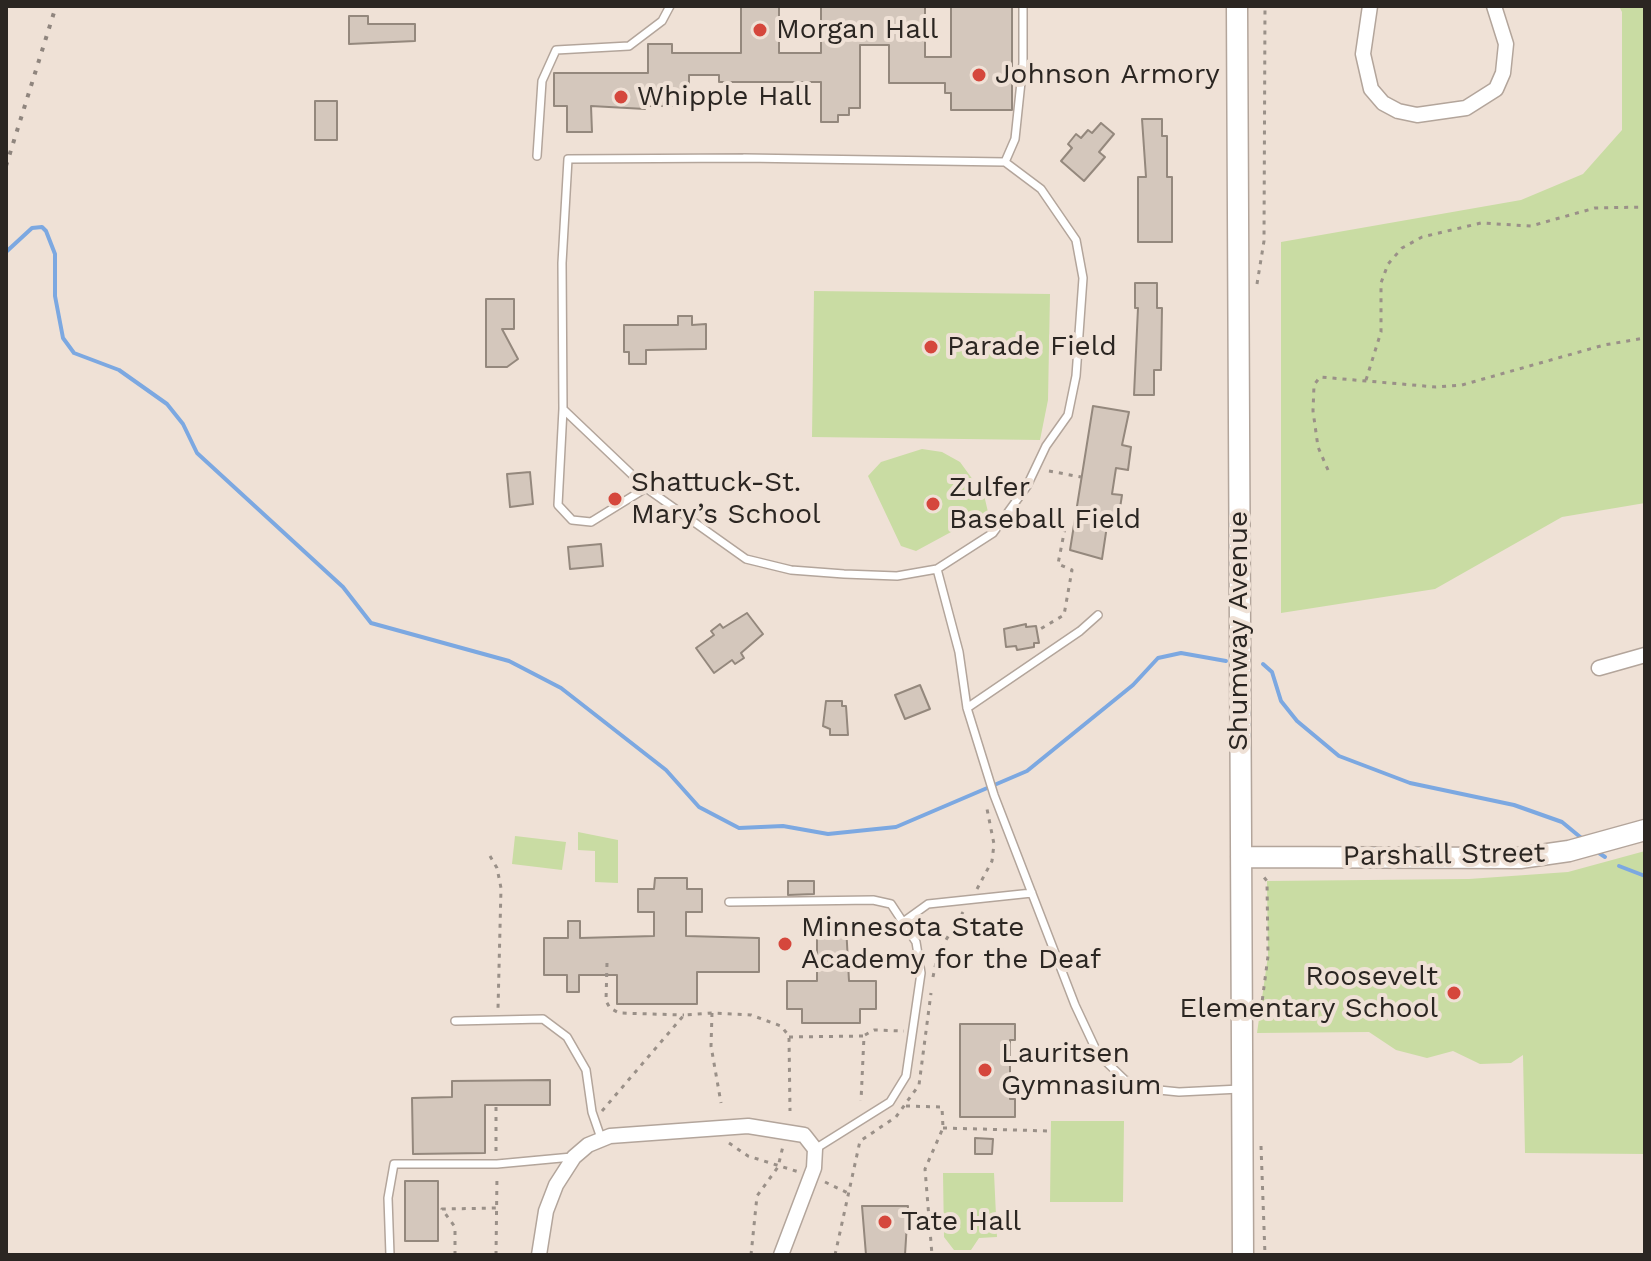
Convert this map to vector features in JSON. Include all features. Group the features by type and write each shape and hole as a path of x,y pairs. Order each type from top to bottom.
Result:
{"street":[{"name":"Shumway Avenue","path":"1237,6 1243,1255"},
{"path":"1370,6 1363,54 1371,89 1383,103 1398,111 1433,115 1466,108 1496,89 1503,73 1506,44 1494,6"},
{"path":"1599,668 1645,655"},
{"name":"Parshall Street","path":"1241,857 1520,858 1585,847 1645,830"},
{"path":"539,1255 546,1211 556,1185 574,1157 601,1138 724,1128 786,1130 804,1135 815,1149 811,1176 781,1255"}],"lane":[{"path":"537,156 542,81 556,50 629,46 662,21 670,6"},
{"path":"1005,162 1015,139 1023,63 1023,6"},
{"path":"563,409 646,488 746,559 791,570 844,574 897,576 937,569 993,533 1027,486 1046,446 1068,415 1076,376 1083,278 1076,240 1041,189 1005,162 568,159 562,263 563,409 558,505 572,520 591,522 646,488"},
{"path":"937,569 959,652 967,708 994,795 1075,1005 1098,1054 1125,1080 1149,1089 1179,1092 1242,1089"},
{"path":"967,708 1080,631 1098,615"},
{"path":"903,922 928,904 1032,893"},
{"path":"729,902 873,900 891,904 916,942 921,973 906,1076 890,1102 815,1149"},
{"path":"455,1021 543,1019 567,1037 586,1070 592,1112 601,1138"},
{"path":"390,1255 388,1198 394,1164 574,1157"}],"path":[{"path":"1257,296 1264,241 1265,6"},
{"path":"1366,380 1381,332 1381,283 1388,264 1402,248 1422,237 1481,223 1531,226 1603,206 1645,207"},
{"path":"1328,470 1318,447 1313,411 1315,381 1325,376 1415,386 1462,385 1624,339 1645,338"},
{"path":"1049,471 1081,477"},
{"path":"1016,519 1065,528 1058,564 1072,570 1064,615 1037,631"},
{"path":"490,856 497,868 501,888 498,1019"},
{"path":"1260,1018 1268,956 1267,881 1263,876"},
{"path":"607,963 606,1001 610,1008 619,1013 751,1015 781,1026 789,1037 790,1111"},
{"path":"712,1013 711,1046 721,1103"},
{"path":"602,1111 684,1015"},
{"path":"789,1037 864,1036 874,1030 928,1030"},
{"path":"861,1101 864,1036"},
{"path":"906,1106 942,1107 943,1128 925,1169 932,1255"},
{"path":"496,1107 496,1255"},
{"path":"724,1128 725,1140 748,1156 811,1176 850,1194"},
{"path":"943,1128 1050,1131"},
{"path":"751,1255 757,1196 778,1167 786,1130"},
{"path":"1261,1143 1265,1255"},
{"path":"455,1255 455,1227 442,1209 497,1208"}],"green space":[{"path":"1619,6 1645,6 1645,503 1562,517 1435,589 1281,613 1281,242 1521,200 1583,174 1622,130 1622,12"},
{"name":"Parade Field","path":"814,291 1050,294 1048,400 1040,440 812,437"},
{"name":"Zulfer Baseball Field","path":"922,449 942,452 960,462 984,495 988,512 916,551 901,546 868,476 881,462"},
{"path":"578,832 618,840 618,883 595,882 595,851 578,850"},
{"path":"515,836 566,842 562,870 512,864"},
{"name":"Roosevelt Elementary School","path":"1645,851 1645,1154 1525,1153 1523,1055 1511,1063 1480,1064 1453,1051 1427,1058 1396,1050 1369,1032 1257,1033 1268,956 1267,881 1469,879 1568,872"},
{"path":"1051,1121 1124,1121 1123,1202 1050,1202"},
{"path":"943,1173 994,1173 997,1237 979,1238 971,1250 954,1250 944,1237"}],"building":[{"path":"741,6 779,6 779,53 821,53 821,6 925,6 925,57 951,57 951,6 1012,6 1012,110 951,110 951,93 945,93 945,83 889,83 889,45 860,45 860,108 849,108 849,115 838,115 838,122 821,122 821,82 719,82 719,75 689,75 689,106 645,106 645,109 591,106 592,132 567,132 567,106 554,106 554,73 648,73 648,44 672,44 672,53 741,53"},
{"path":"349,16 368,16 368,24 415,24 415,41 349,44"},
{"path":"315,101 337,101 337,140 315,140"},
{"path":"1142,119 1162,119 1162,136 1167,136 1167,177 1172,177 1172,242 1138,242 1138,177 1146,177"},
{"path":"1101,123 1114,134 1099,152 1105,157 1084,181 1061,161 1072,148 1068,144 1076,134 1081,138 1088,130 1092,133"},
{"path":"1135,283 1157,283 1157,308 1162,308 1161,370 1154,370 1154,395 1134,395 1138,308 1135,308"},
{"path":"486,299 514,299 514,329 502,329 518,359 507,367 486,367"},
{"path":"678,316 692,316 692,325 706,324 706,349 646,350 646,364 629,364 629,352 624,352 624,325 678,325"},
{"path":"1093,406 1129,412 1122,445 1131,447 1128,470 1116,468 1112,494 1122,495 1118,521 1108,519 1102,559 1070,550"},
{"path":"530,472 533,504 510,507 507,474"},
{"path":"601,544 603,566 570,569 568,547"},
{"path":"747,613 763,634 741,653 744,658 735,664 732,660 714,673 696,648 714,635 711,631 720,624 723,628"},
{"path":"1026,624 1026,627 1036,626 1039,643 1017,650 1016,646 1006,647 1004,629"},
{"path":"920,685 930,709 905,719 895,695"},
{"path":"826,701 842,701 842,706 846,706 848,735 830,735 830,729 823,726"},
{"path":"655,878 687,878 687,889 702,889 702,912 686,912 686,936 759,938 759,972 697,972 697,1004 617,1004 617,975 579,975 579,992 567,992 567,975 544,975 544,938 568,938 568,921 580,921 580,938 654,936 654,912 638,912 638,889 654,889"},
{"path":"788,881 814,881 814,894 788,895"},
{"path":"817,925 846,925 849,981 876,981 876,1009 860,1009 860,1023 802,1023 802,1009 787,1009 787,981 817,981"},
{"name":"Lauritsen Gymnasium","path":"960,1024 1015,1024 1015,1040 1010,1040 1010,1099 1015,1099 1015,1117 960,1117"},
{"path":"550,1080 550,1105 485,1105 485,1153 413,1154 412,1098 452,1097 452,1081"},
{"path":"975,1138 993,1139 992,1154 975,1154"},
{"path":"405,1181 438,1181 438,1241 405,1241"},
{"name":"Tate Hall","path":"862,1206 908,1206 905,1255 866,1255"}],"waterway":[{"path":"6,252 32,228 42,227 46,231 55,254 55,296 63,338 74,353 119,370 167,404 183,424 197,453 343,587 371,623 509,661 561,688 666,770 699,807 739,828 783,826 828,834 896,827 1027,771 1133,685 1158,658 1181,653 1226,661"},
{"path":"1263,664 1272,672 1281,701 1297,721 1339,756 1410,783 1514,805 1562,822 1585,841"},
{"path":"1599,853 1605,857"},
{"path":"1619,866 1645,876"}],"railway":[{"path":"6,166 56,6"}],"place":[{"name":"Morgan Hall","path":"760,30"},
{"name":"Johnson Armory","path":"979,75"},
{"name":"Whipple Hall","path":"621,97"},
{"name":"Parade Field","path":"931,347"},
{"name":"Shattuck-St. Mary’s School","path":"615,499"},
{"name":"Zulfer Baseball Field","path":"933,504"},
{"name":"Minnesota State Academy for the Deaf","path":"785,944"},
{"name":"Roosevelt Elementary School","path":"1454,993"},
{"name":"Lauritsen Gymnasium","path":"985,1070"},
{"name":"Tate Hall","path":"885,1222"}]}
